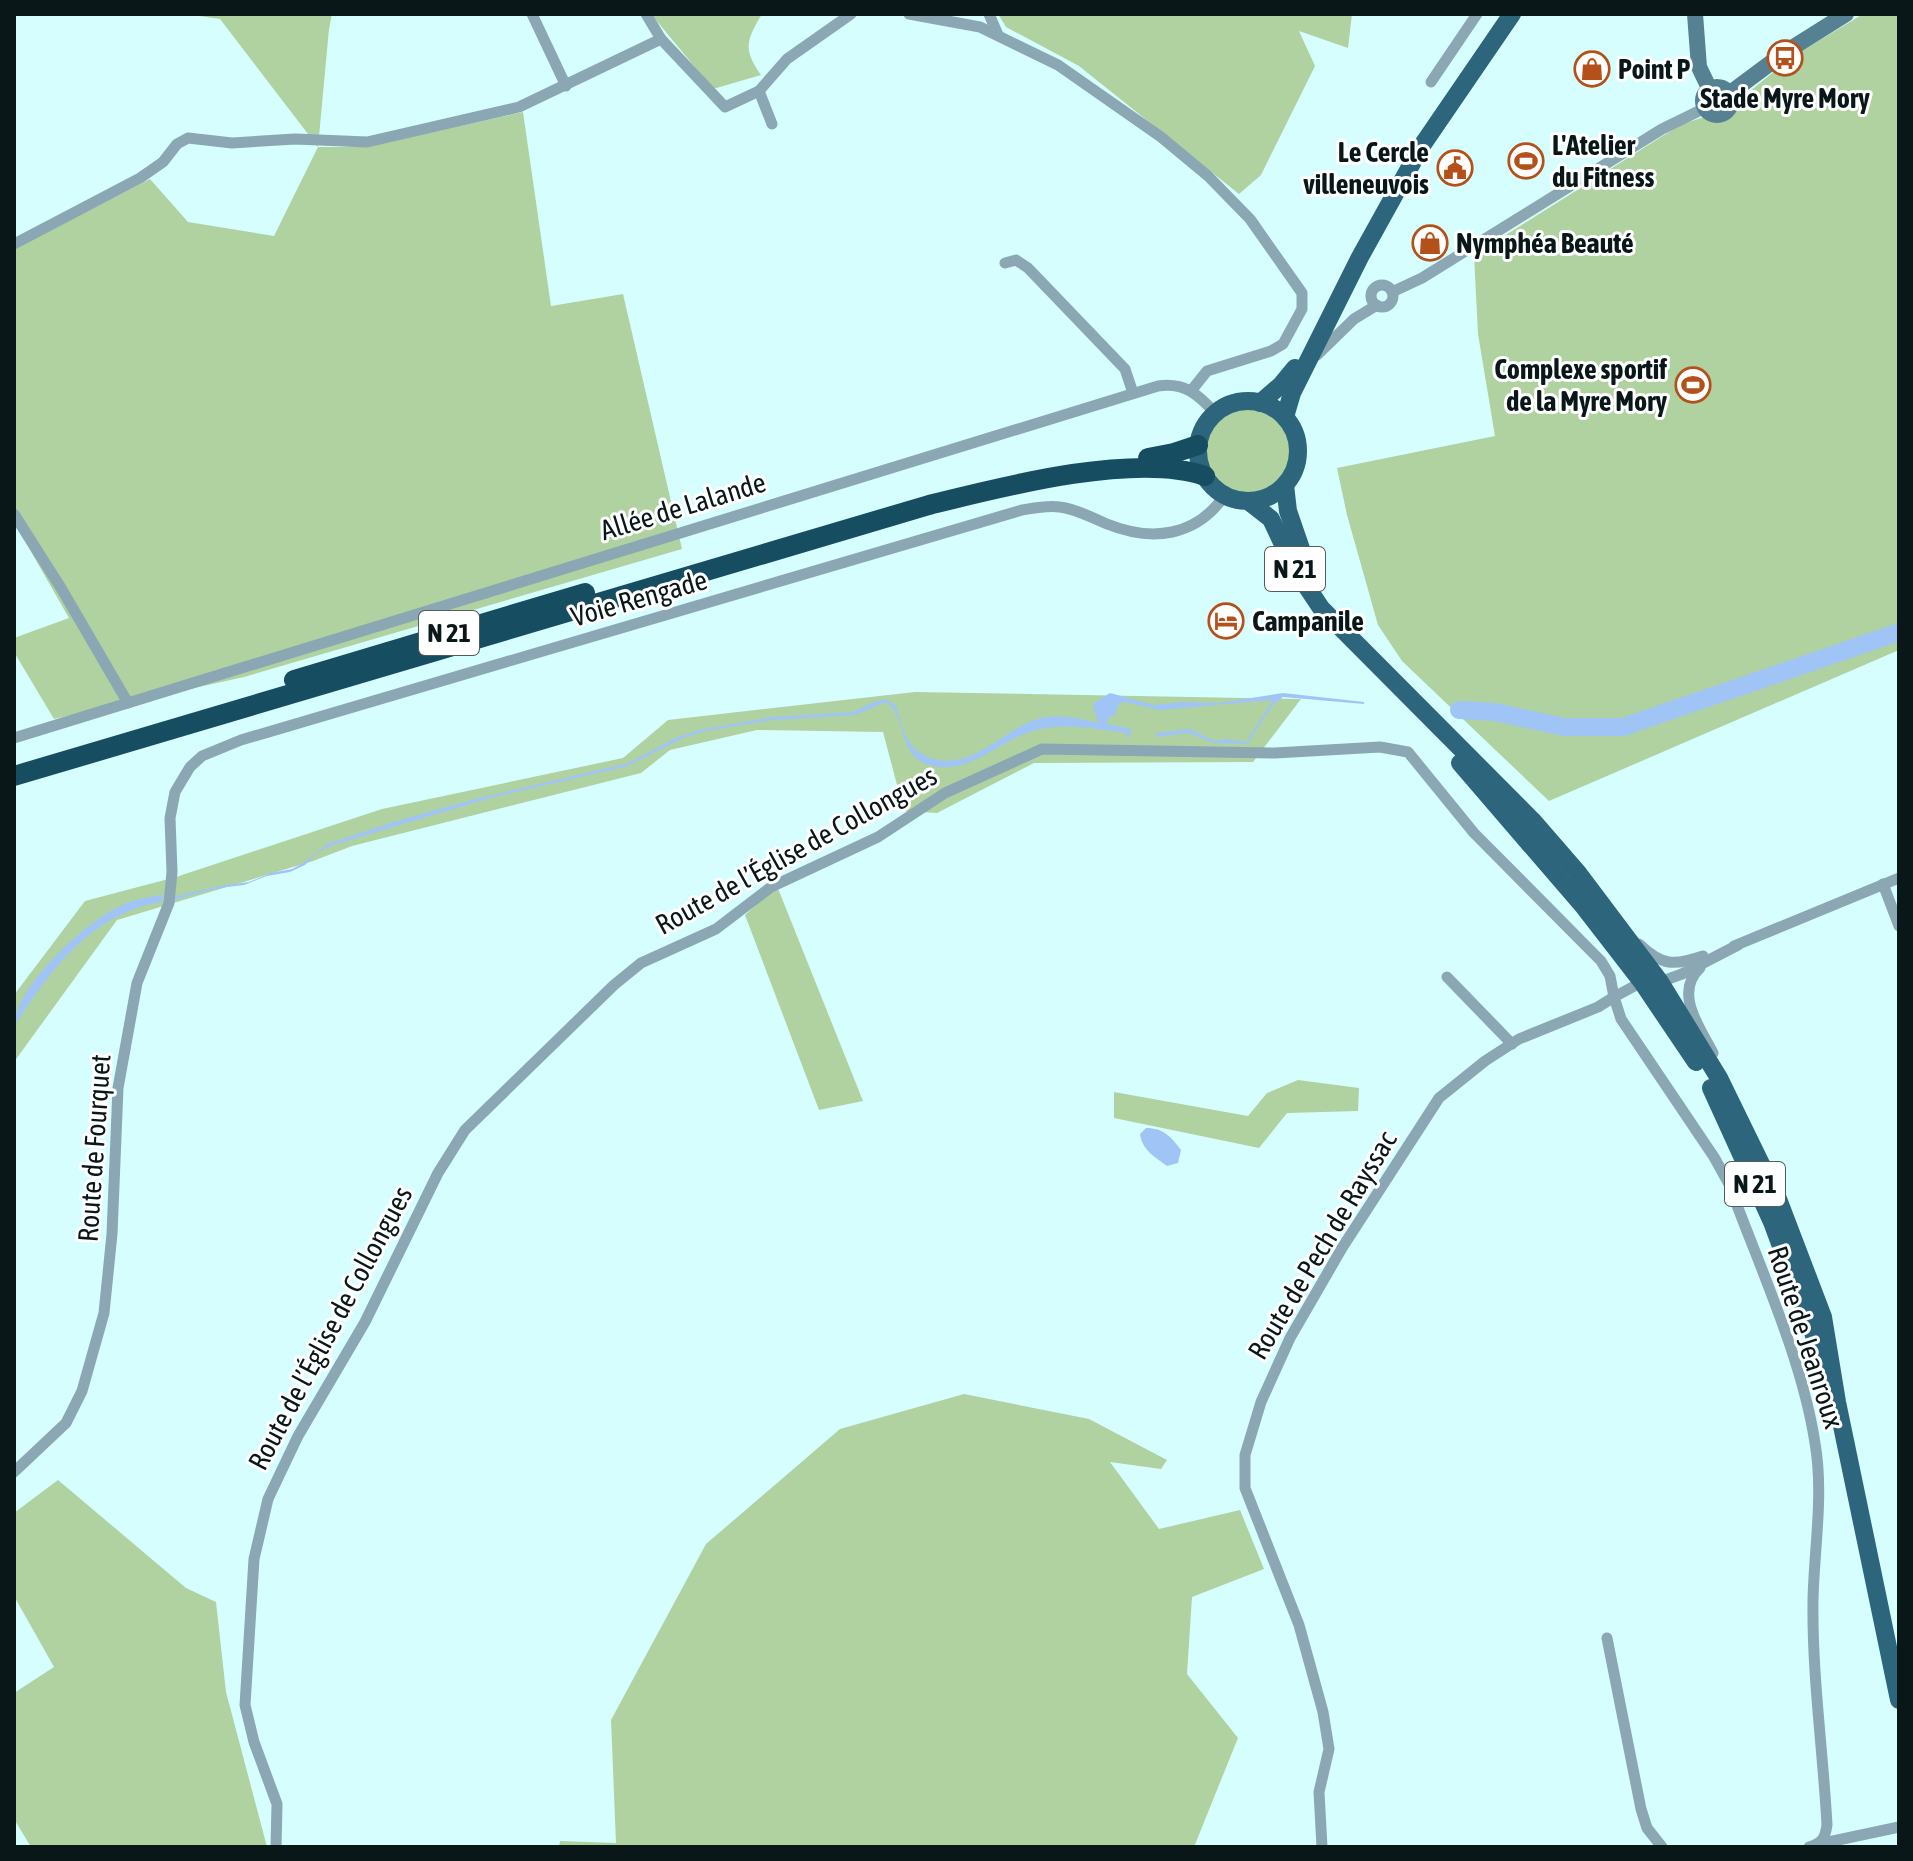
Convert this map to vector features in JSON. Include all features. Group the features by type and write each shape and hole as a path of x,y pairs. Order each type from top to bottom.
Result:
{"highway":[{"name":"N 21","path":"14,763 926,493 1009,475 1159,457 1198,445"},
{"name":"N 21","path":"14,776 929,505 1020,485 1126,469 1184,469 1205,476"}],"main road":[{"path":"1285,417 1305,366 1360,257 1421,147 1512,14"},
{"path":"1695,14 1699,67 1710,90"},
{"path":"1729,94 1784,53 1846,14"},
{"path":"1723,89 1729,94 1729,108 1723,114 1711,114 1705,108 1705,96 1710,90 1723,89"},
{"path":"1260,403 1281,385 1318,342"},
{"path":"1234,403 1260,403 1274,408 1285,417 1297,441 1297,457 1285,485 1262,499 1248,501 1225,495 1213,487 1199,461 1198,445 1201,433 1215,413 1234,403"},
{"name":"N 21","path":"1285,485 1288,511 1299,548 1314,582 1349,636"},
{"name":"N 21","path":"1248,501 1271,519 1306,587 1321,608 1532,820 1616,921 1718,1102 1772,1222 1837,1402"},
{"name":"N 21","path":"1391,681 1651,982 1719,1078 1759,1155 1823,1317 1837,1402 1899,1700"}],"street":[{"path":"532,14 566,86"},
{"path":"646,14 661,39 725,107 759,91 787,59 851,14"},
{"path":"909,14 980,27 1058,65 1161,137 1208,176 1250,219 1302,293 1302,309 1283,344 1271,351 1207,371 1191,391 1215,413"},
{"path":"989,14 998,35"},
{"path":"1431,82 1477,14"},
{"path":"14,244 140,178 163,162 177,144 188,138 232,143 295,139 367,142 519,107 661,39"},
{"path":"759,91 772,124"},
{"path":"1305,366 1354,319 1377,305 1371,294 1377,286 1386,285 1392,292 1422,278 1662,129 1705,108"},
{"path":"1005,263 1016,260 1028,268 1125,369 1133,393"},
{"name":"Allée de Lalande","path":"14,738 1133,393 1169,384 1191,391"},
{"name":"Voie Rengade","path":"171,806 175,792 190,767 202,756 233,743 1011,513 1039,507 1060,507 1079,511 1109,525 1149,535 1202,521 1225,495"},
{"path":"14,514 128,703"},
{"name":"Route de l’Église de Collongues","path":"276,1847 277,1804 254,1742 245,1705 254,1559 268,1499 298,1436 365,1322 438,1173 465,1130 603,996 641,963 716,929 771,887 878,837 945,793 1042,749 1275,753 1380,747 1408,752"},
{"name":"Route de Jeanroux","path":"1408,752 1474,833 1601,961 1610,976 1621,1019 1729,1184 1804,1392 1815,1443 1820,1504 1813,1599 1814,1653 1827,1825 1825,1838 1814,1846"},
{"name":"Route de Fourquet","path":"14,1472 66,1423 82,1391 104,1313 112,1234 118,1088 137,983 169,903 171,806"},
{"path":"1614,997 1899,878"},
{"path":"1883,884 1899,926"},
{"path":"1616,921 1649,954 1666,963 1679,964 1738,945"},
{"path":"1738,945 1696,971 1691,978 1689,1001 1697,1023 1754,1133 1759,1155"},
{"path":"1447,977 1512,1044"},
{"name":"Route de Pech de Rayssac","path":"1322,1847 1319,1792 1329,1749 1323,1712 1299,1625 1247,1497 1244,1469 1248,1440 1270,1378 1290,1338 1342,1248 1439,1098 1512,1044 1614,997"},
{"path":"1607,1638 1641,1809 1647,1828 1662,1847"},
{"path":"1814,1846 1899,1827"}],"green space":[{"path":"186,14 332,14 318,147 220,19"},
{"path":"651,14 762,14 749,45 751,58 761,75 713,89"},
{"path":"998,14 1352,14 1348,48 1299,31 1315,66 1261,175 1239,194 1079,66 1006,27"},
{"name":"Complexe sportif de la Myre Mory","path":"1863,14 1899,14 1899,650 1549,801 1402,661 1378,625 1337,468 1495,436 1478,334 1474,255 1680,125 1704,117 1717,122 1735,113 1739,100 1792,57"},
{"path":"523,112 551,306 623,294 682,549 244,677 54,719 14,652 14,638 69,618 14,522 14,249 150,179 188,222 274,236 318,147 365,147"},
{"path":"1248,409 1264,412 1278,421 1287,435 1290,451 1287,467 1278,481 1264,490 1248,493 1232,490 1218,481 1209,467 1206,451 1209,435 1218,421 1232,412"},
{"path":"915,692 1301,699 1253,762 1034,763 937,813 904,811 883,732 757,730 670,750 641,773 352,846 313,861 117,920 14,1062 14,995 85,901 176,877 382,809 623,758 668,720"},
{"path":"777,886 863,1101 819,1110 745,915"},
{"path":"1298,1080 1359,1088 1358,1111 1287,1113 1259,1148 1114,1118 1114,1092 1248,1116 1267,1093"},
{"path":"964,1394 1089,1419 1167,1460 1161,1469 1110,1462 1159,1529 1240,1510 1264,1569 1192,1597 1187,1674 1238,1738 1194,1847 559,1847 560,1841 616,1843 611,1720 706,1544 840,1429"},
{"path":"58,1480 186,1588 216,1602 226,1692 267,1847 31,1847 14,1819 14,1693 54,1667 14,1596 14,1513"}],"water":[{"path":"1110,693 1154,705 1219,703 1283,693 1364,704 1283,697 1272,706 1247,744 1214,743 1189,733 1156,737 1157,733 1190,729 1215,741 1246,742 1273,700 1160,710 1124,702 1119,704 1115,715 1108,718 1107,724 1132,729 1127,739 1126,733 1068,727 1045,728 1021,736 970,762 943,767 918,760 906,743 897,715 885,702 856,715 772,720 706,731 683,738 628,766 490,798 333,845 290,872 267,876 244,885 218,888 173,900 173,897 218,886 249,882 271,873 292,869 327,844 397,821 479,798 629,763 675,738 699,730 772,717 853,712 886,699 896,706 904,733 918,751 943,761 958,760 1037,719 1060,716 1099,723 1094,703"},
{"path":"163,895 162,902 137,908 94,931 58,966 14,1027 25,994 69,943 116,908 139,899"},
{"path":"1146,1128 1162,1132 1174,1141 1181,1150 1178,1163 1167,1166 1150,1153 1140,1134"}],"waterway":[{"path":"1459,710 1495,712 1564,727 1623,727 1899,632"}],"place":[{"name":"Stade Myre Mory","path":"1785,58"},
{"name":"Point P","path":"1592,69"},
{"name":"L'Atelier du Fitness","path":"1526,161"},
{"name":"Le Cercle villeneuvois","path":"1455,168"},
{"name":"Nymphéa Beauté","path":"1430,243"},
{"name":"Complexe sportif de la Myre Mory","path":"1693,385"},
{"name":"Campanile","path":"1226,621"}]}
